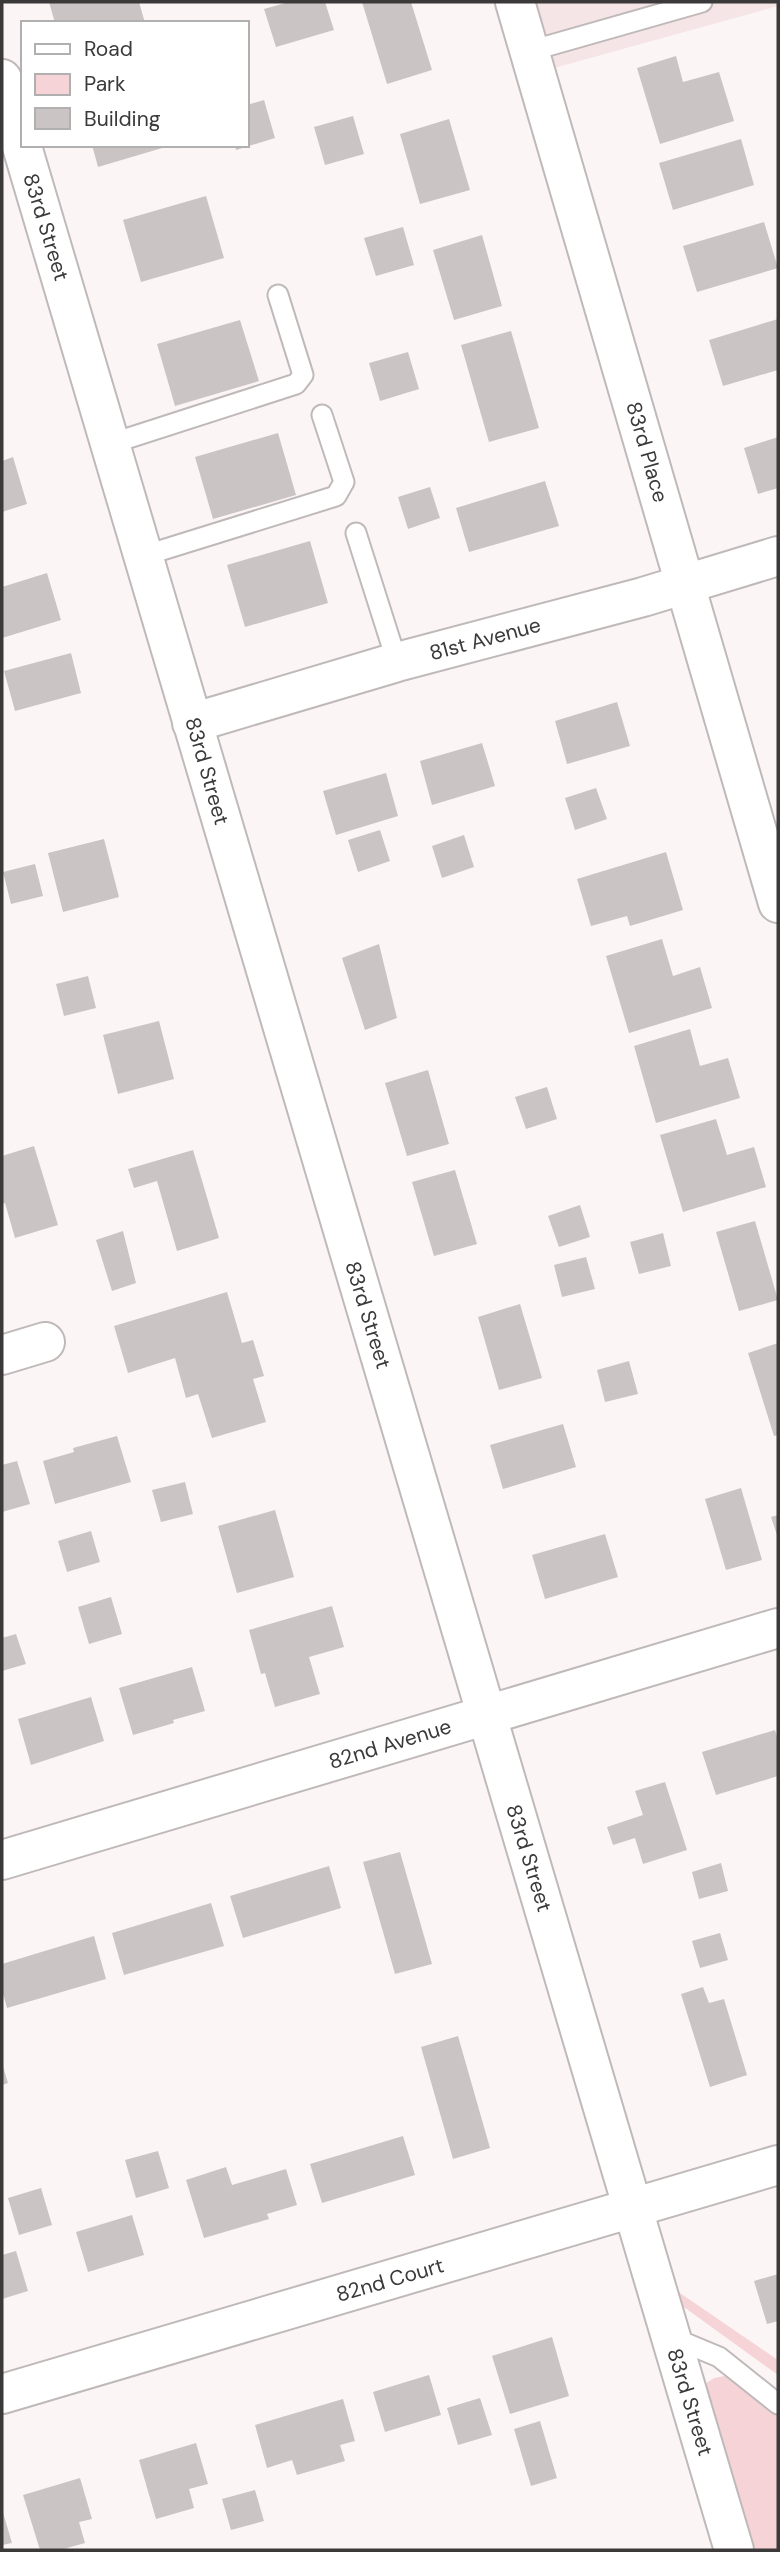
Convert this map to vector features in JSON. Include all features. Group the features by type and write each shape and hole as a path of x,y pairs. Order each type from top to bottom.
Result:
{"street":[{"name":"83rd Place","path":"515,2 778,903"},
{"name":"83rd Street","path":"2,79 21,143"},
{"name":"83rd Street","path":"22,147 734,2550"},
{"name":"81st Avenue","path":"192,723 397,662 778,556"},
{"path":"2,1356 46,1342"},
{"name":"82nd Avenue","path":"2,1860 778,1628"},
{"name":"82nd Court","path":"2,2395 778,2165"}],"lane":[{"path":"530,51 702,2"},
{"path":"110,444 296,384 303,375 278,295"},
{"path":"143,556 336,496 344,482 322,415"},
{"path":"356,533 397,662"},
{"path":"670,2336 719,2357 778,2404"}],"shaded area":[{"path":"515,2 778,2 778,6 536,73"}],"green space":[{"path":"674,2289 778,2360 778,2375 677,2302"},
{"path":"724,2376 743,2386 778,2414 778,2550 747,2550 704,2399 705,2384"}],"building":[{"path":"49,2 139,2 144,21 54,21"},
{"path":"289,2 325,2 334,30 276,47 264,9"},
{"path":"362,2 411,2 432,70 387,84"},
{"path":"676,56 683,82 719,72 734,121 660,144 637,68"},
{"path":"264,100 275,138 248,146 248,105"},
{"path":"353,116 364,154 325,165 314,127"},
{"path":"449,119 470,190 420,204 400,134"},
{"path":"741,139 754,185 673,210 659,163"},
{"path":"93,147 166,147 98,167"},
{"path":"206,196 224,258 141,282 123,220"},
{"path":"764,222 778,268 697,292 683,246"},
{"path":"403,227 414,265 376,276 364,238"},
{"path":"482,235 502,306 454,320 433,250"},
{"path":"778,319 778,370 723,386 709,340"},
{"path":"240,320 259,381 175,406 157,344"},
{"path":"511,331 539,428 489,442 461,345"},
{"path":"408,352 419,389 380,401 369,363"},
{"path":"278,433 296,495 213,519 195,457"},
{"path":"778,437 778,488 758,494 744,448"},
{"path":"13,457 27,504 2,512 2,461"},
{"path":"545,481 559,526 469,552 456,508"},
{"path":"430,487 440,518 408,529 398,497"},
{"path":"310,541 328,603 245,627 227,565"},
{"path":"47,573 61,620 2,638 2,587"},
{"path":"71,653 81,693 15,711 4,671"},
{"path":"617,702 630,746 567,764 555,721"},
{"path":"482,743 495,786 432,805 420,761"},
{"path":"386,773 398,816 336,835 323,791"},
{"path":"596,788 607,819 575,830 565,798"},
{"path":"380,830 390,861 358,872 348,840"},
{"path":"464,835 474,867 442,878 432,846"},
{"path":"104,839 119,897 63,912 48,853"},
{"path":"666,852 683,910 630,926 627,916 591,926 577,879"},
{"path":"35,864 43,896 11,904 3,872"},
{"path":"662,939 673,976 700,967 712,1008 629,1033 606,956"},
{"path":"379,944 397,1018 365,1030 342,958"},
{"path":"88,976 96,1008 64,1016 56,984"},
{"path":"159,1021 174,1079 118,1094 103,1035"},
{"path":"690,1029 700,1066 728,1058 740,1098 656,1123 634,1046"},
{"path":"428,1070 449,1144 407,1156 385,1083"},
{"path":"547,1087 557,1119 526,1129 515,1097"},
{"path":"716,1119 727,1155 754,1147 766,1187 683,1212 660,1135"},
{"path":"34,1146 58,1225 15,1238 5,1203 2,1204 2,1156"},
{"path":"193,1150 219,1238 177,1251 157,1181 134,1188 128,1169"},
{"path":"455,1170 477,1244 434,1256 412,1182"},
{"path":"580,1205 590,1237 559,1247 548,1216"},
{"path":"755,1221 778,1300 739,1311 716,1232"},
{"path":"123,1231 136,1283 112,1291 96,1240"},
{"path":"663,1233 671,1266 639,1274 630,1242"},
{"path":"586,1257 595,1289 562,1297 554,1265"},
{"path":"227,1292 242,1343 253,1340 264,1376 253,1379 266,1422 212,1438 198,1394 186,1398 175,1358 128,1373 114,1326"},
{"path":"520,1304 542,1378 499,1390 478,1317"},
{"path":"778,1343 778,1435 774,1436 748,1353"},
{"path":"629,1361 638,1394 605,1402 597,1370"},
{"path":"563,1424 576,1467 503,1489 490,1445"},
{"path":"117,1436 131,1482 55,1504 43,1461 74,1452 73,1448"},
{"path":"17,1461 30,1504 2,1512 2,1465"},
{"path":"185,1482 193,1514 161,1522 152,1490"},
{"path":"741,1488 762,1560 726,1570 705,1499"},
{"path":"275,1510 294,1577 237,1593 218,1526"},
{"path":"778,1515 778,1538 771,1517"},
{"path":"91,1531 100,1562 67,1572 58,1541"},
{"path":"605,1534 618,1577 545,1599 532,1555"},
{"path":"111,1597 122,1634 89,1644 78,1607"},
{"path":"332,1606 344,1647 309,1657 320,1694 275,1707 265,1673 261,1674 249,1630"},
{"path":"16,1634 26,1664 2,1671 2,1638"},
{"path":"192,1667 205,1711 133,1735 119,1688"},
{"path":"91,1697 104,1741 31,1765 18,1719"},
{"path":"775,1730 778,1740 778,1776 716,1795 702,1752"},
{"path":"665,1782 687,1850 643,1864 635,1838 613,1845 607,1827 643,1815 635,1791"},
{"path":"400,1852 432,1964 395,1974 363,1862"},
{"path":"721,1863 728,1891 699,1899 692,1872"},
{"path":"329,1866 341,1908 243,1938 230,1896"},
{"path":"211,1903 224,1946 124,1975 112,1933"},
{"path":"720,1933 728,1960 700,1968 692,1941"},
{"path":"94,1936 106,1979 7,2008 2,1990 2,1964"},
{"path":"703,1987 709,2003 724,1999 747,2075 710,2087 681,1994"},
{"path":"458,2036 490,2148 453,2159 421,2047"},
{"path":"2,2063 8,2083 2,2085"},
{"path":"403,2136 415,2175 322,2203 310,2164"},
{"path":"158,2151 169,2188 136,2198 125,2160"},
{"path":"226,2167 232,2185 286,2169 297,2205 267,2214 269,2219 204,2238 186,2180"},
{"path":"41,2188 52,2225 19,2235 8,2198"},
{"path":"132,2215 144,2255 88,2272 76,2232"},
{"path":"16,2251 28,2291 2,2299 2,2255"},
{"path":"778,2274 778,2321 767,2324 754,2281"},
{"path":"552,2337 569,2396 510,2414 492,2356"},
{"path":"429,2375 441,2415 385,2432 373,2392"},
{"path":"480,2398 492,2435 458,2445 447,2408"},
{"path":"343,2399 355,2441 340,2445 345,2461 297,2475 292,2460 267,2468 255,2425"},
{"path":"540,2421 557,2478 531,2486 514,2429"},
{"path":"196,2443 208,2484 189,2489 194,2508 156,2519 139,2460"},
{"path":"80,2478 92,2519 79,2522 85,2543 60,2550 40,2550 23,2495"},
{"path":"255,2490 264,2521 231,2530 222,2499"},
{"path":"2,2509 12,2543 2,2545"}]}
